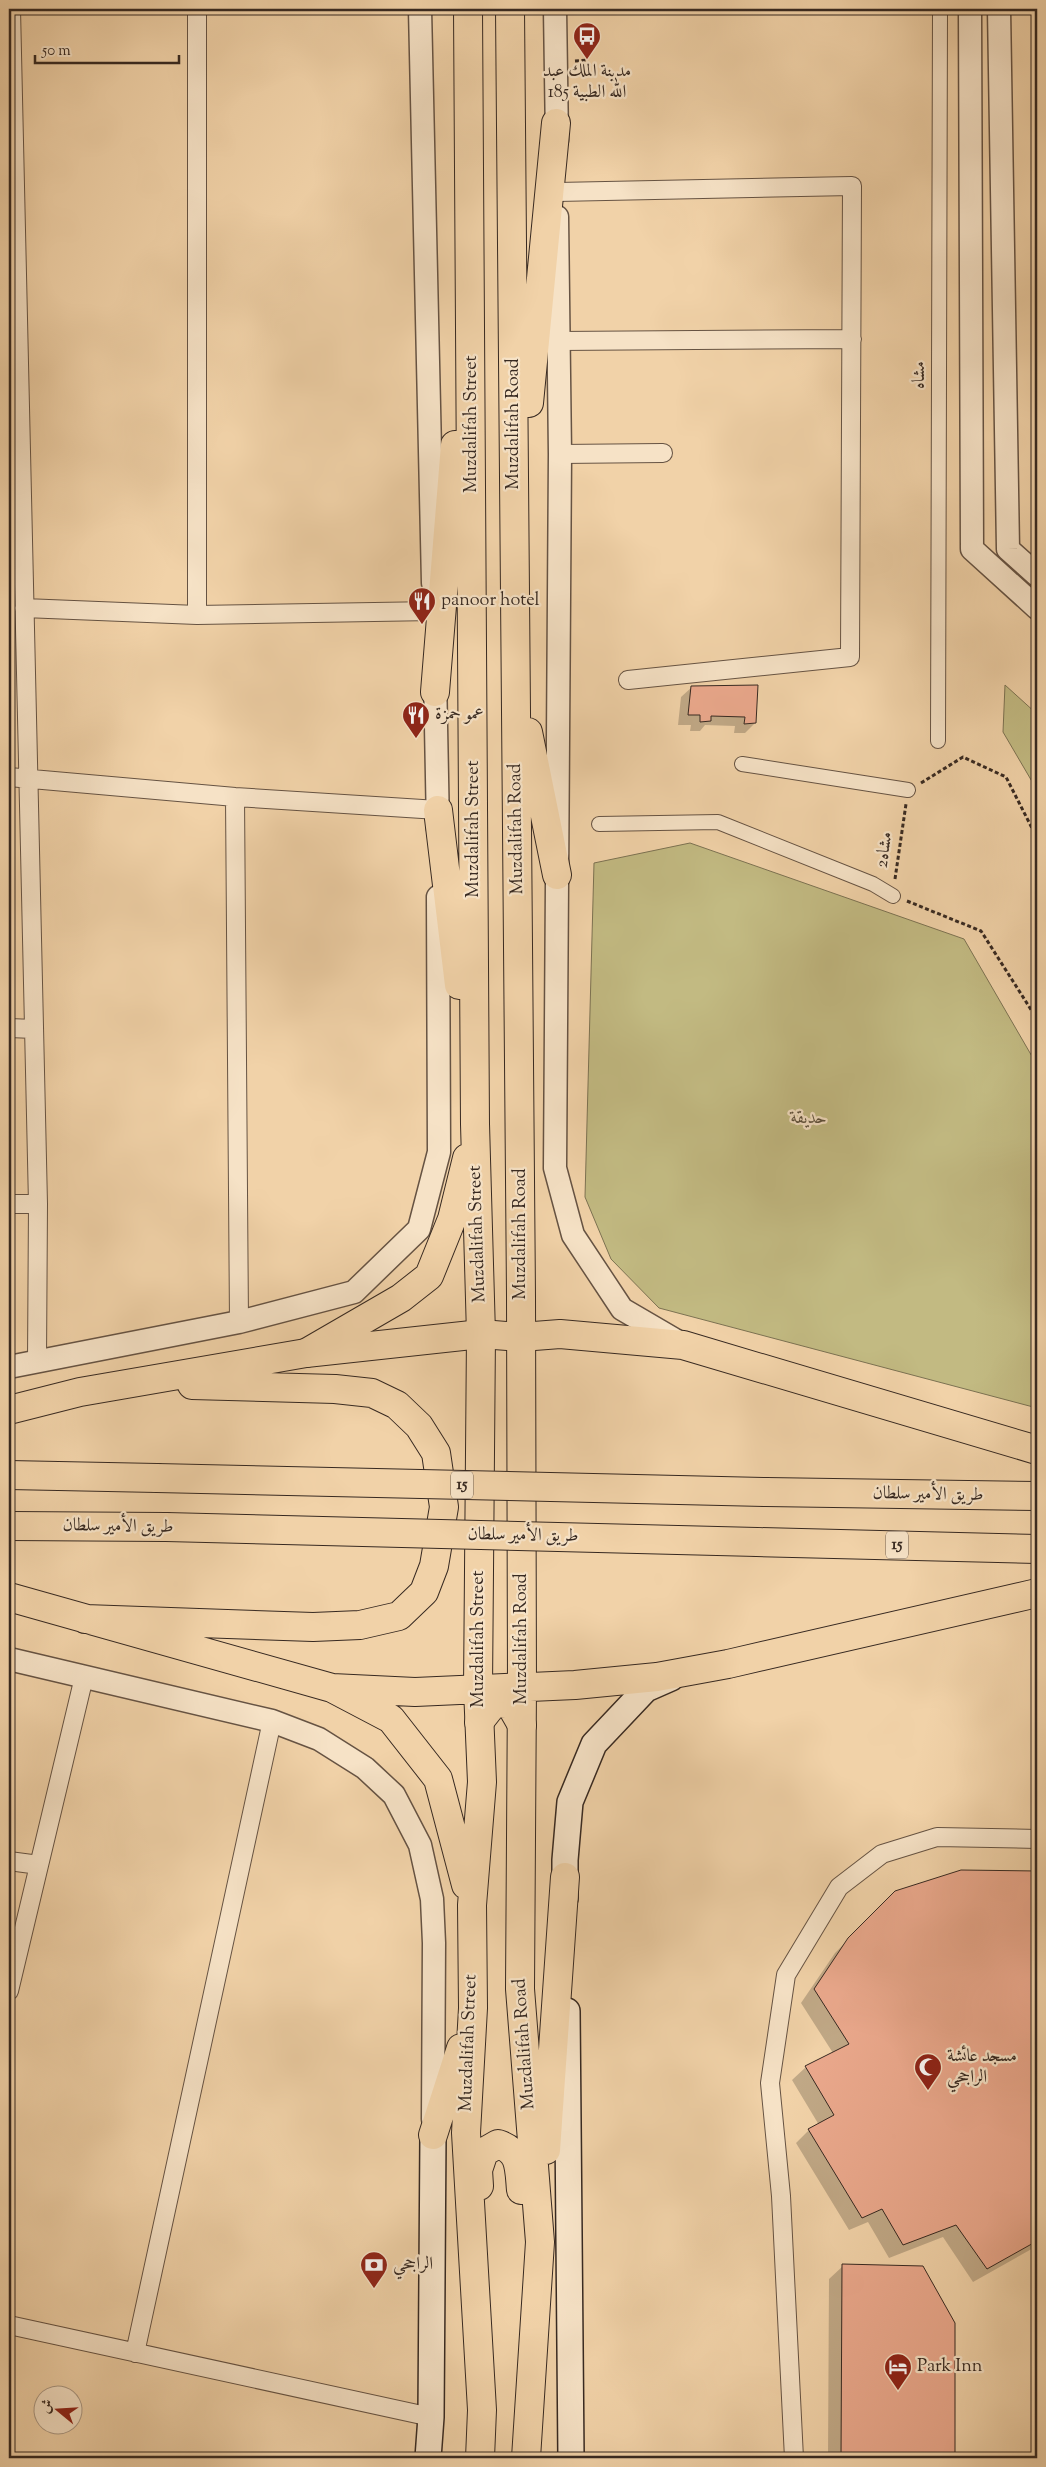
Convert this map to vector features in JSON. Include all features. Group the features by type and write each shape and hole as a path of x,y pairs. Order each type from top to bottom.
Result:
{"highway":[{"name":"Muzdalifah Street","path":"468,9 475,1124 481,1334 478,1689 482,1782 472,1905 473,2008 466,2133 482,2410 480,2458"},
{"name":"Muzdalifah Road","path":"510,9 521,1298 522,1725 520,1989 540,2242 526,2458"},
{"path":"515,614 525,444 556,123"},
{"path":"435,692 471,257"},
{"path":"516,668 557,876"},
{"path":"306,1353 401,1298 429,1276 452,1220 475,1124 438,810"},
{"path":"480,1298 490,1323 509,1323 521,1298"},
{"path":"9,1410 80,1392 306,1353 481,1334 521,1337 560,1334 682,1345 1037,1450"},
{"path":"85,1619 313,1627 360,1625 400,1616 424,1592 434,1566 444,1507 436,1453 419,1426 397,1405 372,1393 335,1389 128,1384"},
{"name":"طريق الأمير سلطان","path":"9,1475 766,1492 1037,1496"},
{"name":"طريق الأمير سلطان","path":"9,1526 166,1527 1037,1549"},
{"path":"332,1688 415,1692 522,1688 574,1685 684,1672 728,1664 1037,1593"},
{"path":"9,1598 332,1688 391,1719 438,1779 472,1905"},
{"path":"479,1722 494,1703 510,1704 522,1725"},
{"path":"540,2242 565,1877"},
{"path":"433,2135 473,2008"},
{"path":"478,2360 478,2170 484,2152 498,2144 508,2147 519,2160 532,2363"}],"main road":[{"path":"571,2458 565,1877 570,1802 594,1744 646,1689 684,1672"},
{"path":"428,2458 431,2417 433,2135"}],"street":[{"path":"11,9 16,577 24,608 38,1204 37,1361"},
{"path":"197,615 198,9"},
{"path":"9,1367 239,1322 354,1292 419,1229 439,1152 438,810 420,9"},
{"path":"555,9 560,454 555,1168 574,1235 622,1309 682,1345"},
{"name":"مشاه","path":"938,741 940,9"},
{"path":"970,9 972,549 1037,608"},
{"path":"999,9 1008,549 1037,575"},
{"path":"557,192 852,186 850,656 628,680"},
{"path":"559,341 852,339"},
{"path":"560,454 663,453"},
{"path":"24,608 197,615 434,611"},
{"path":"742,764 908,790"},
{"path":"9,777 235,797 438,810"},
{"path":"235,797 239,1322"},
{"path":"599,824 718,822 872,884 893,896"},
{"path":"9,1028 34,1029"},
{"path":"9,1204 38,1204"},
{"path":"9,1659 272,1721 318,1739 365,1768 394,1795 420,1845 432,1899 434,1943 433,2135"},
{"path":"9,1991 84,1677"},
{"path":"136,2353 272,1721"},
{"path":"794,2458 781,2196 770,2083 786,1975 839,1886 882,1854 937,1837 1037,1839"},
{"path":"9,1861 39,1865"},
{"path":"9,2325 431,2417"}],"path":[{"path":"908,790 963,757 1006,777 1037,838"},
{"name":"مشاه2","path":"908,790 893,896 980,931 1037,1019"}],"green space":[{"path":"1005,685 1037,714 1037,790 1003,732"},
{"name":"حديقة","path":"690,843 964,939 1037,1065 1037,1408 659,1308 611,1259 585,1197 594,863"}],"building":[{"path":"758,685 756,723 744,724 745,717 711,716 711,721 700,722 700,715 688,715 691,686"},
{"name":"مسجد عائشة الراجحي","path":"961,1870 1037,1871 1037,2241 987,2269 956,2225 903,2245 882,2209 862,2218 808,2129 834,2115 805,2066 849,2044 814,1989 848,1938 895,1891"},
{"name":"Park Inn","path":"842,2264 923,2266 955,2323 955,2458 841,2458"}],"place":[{"name":"مدينة الملك عبد الله الطبية 185","path":"587,60"},
{"name":"panoor hotel","path":"422,625"},
{"name":"عمو حمزة","path":"416,739"},
{"name":"مسجد عائشة الراجحي","path":"928,2091"},
{"name":"الراجحي","path":"374,2289"},
{"name":"Park Inn","path":"898,2391"}]}
